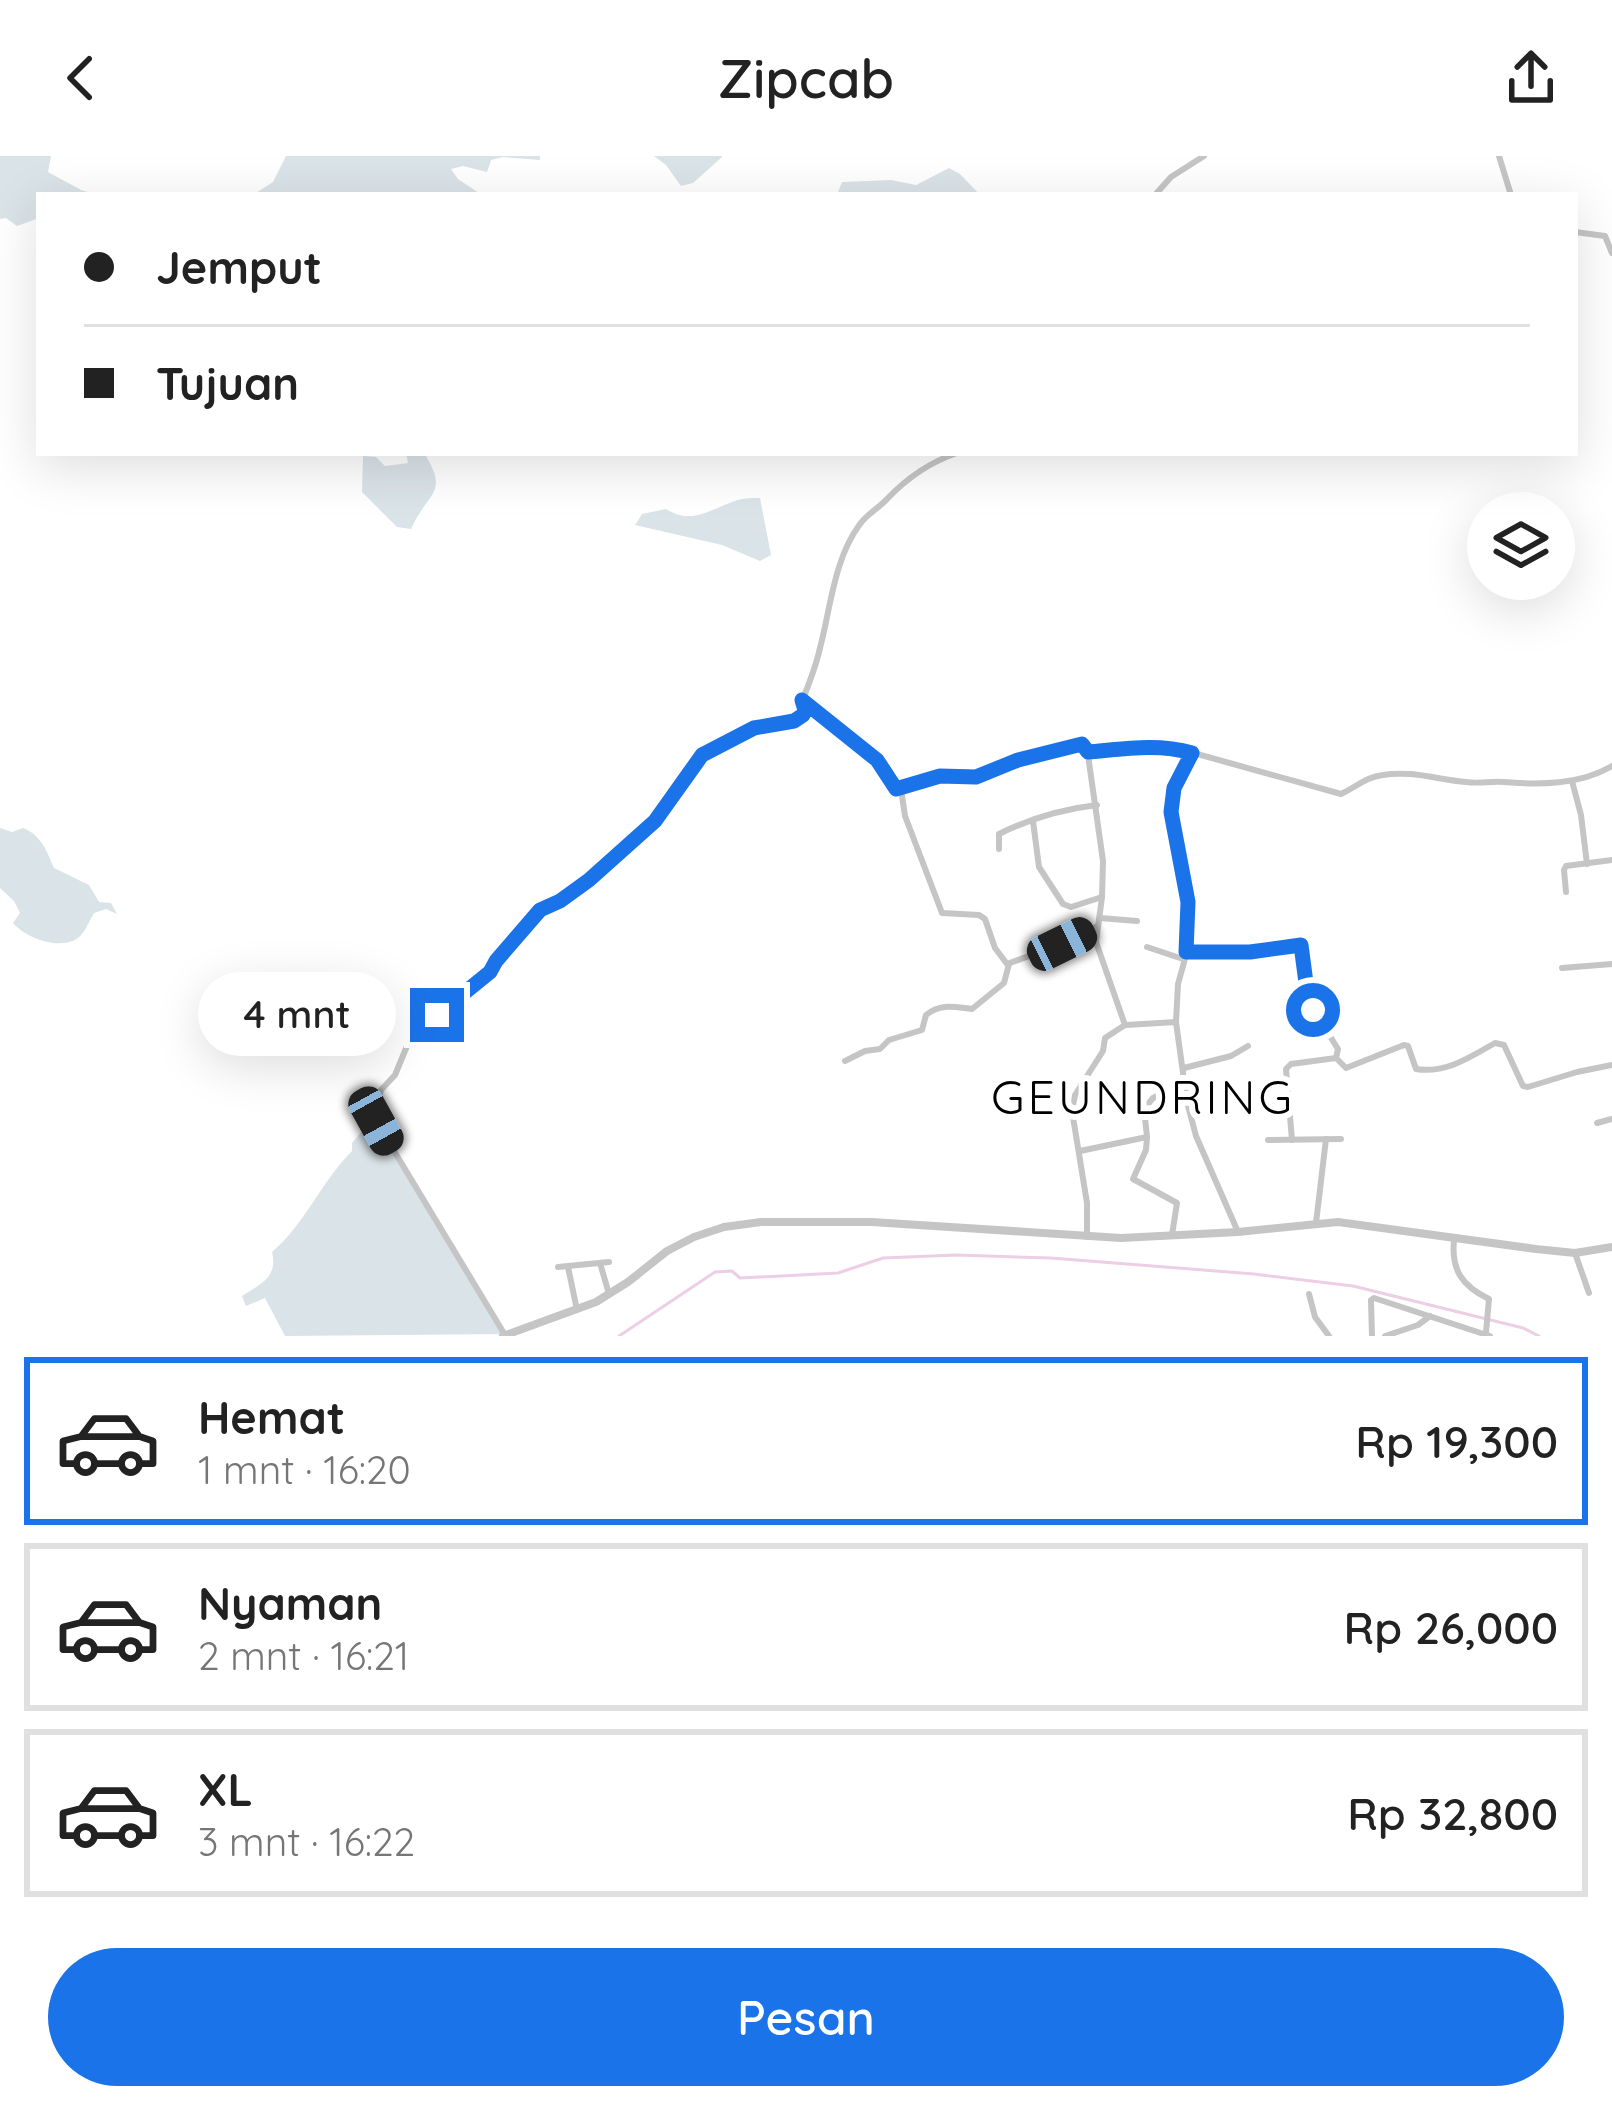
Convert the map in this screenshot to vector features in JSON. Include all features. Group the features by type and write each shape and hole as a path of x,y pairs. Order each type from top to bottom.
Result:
{"street":[{"path":"1158,192 1204,156"},
{"path":"1499,156 1510,192"},
{"path":"1578,232 1605,236 1612,253"},
{"path":"948,456 896,488 856,530 840,562 820,650 802,700 803,715 754,728 702,755 655,821 589,880 540,910 490,972 430,1018 406,1046 395,1075 381,1090 376,1121 504,1336 609,1295 668,1251 708,1231 745,1223 872,1222 1088,1237 1363,1223 1454,1240 1575,1253 1612,1247"},
{"path":"802,700 877,760 894,788 940,776 982,776 1018,760 1082,744 1088,752 1102,860 1099,954 1125,1025"},
{"path":"1088,752 1172,747 1341,794 1384,774 1517,784 1573,782 1612,766"},
{"path":"1192,753 1174,788 1171,812 1188,902 1176,1022 1196,1136 1238,1232"},
{"path":"1573,782 1587,863"},
{"path":"901,789 905,816 942,913 979,915 986,920 994,947 1009,964"},
{"path":"999,849 999,834 1033,820 1097,805"},
{"path":"1033,820 1039,867 1063,904 1071,908 1102,897"},
{"path":"1566,892 1564,868 1612,860"},
{"path":"1009,964 1062,944 1099,922 1136,922"},
{"path":"1147,947 1185,955 1301,945 1310,1004 1338,1049 1336,1058"},
{"path":"845,1061 922,1030 926,1016 937,1008 972,1009 1004,983 1009,964"},
{"path":"1562,968 1612,964"},
{"path":"1088,1237 1072,1112 1075,1095 1103,1051 1105,1038 1125,1025 1176,1022"},
{"path":"1336,1058 1346,1068 1404,1045 1417,1069 1424,1071 1456,1065 1501,1043 1523,1086 1528,1087 1612,1065"},
{"path":"1184,1068 1231,1057 1248,1046"},
{"path":"1292,1140 1288,1066 1336,1058"},
{"path":"1172,1235 1177,1203 1133,1179 1146,1150 1144,1109 1153,1098 1185,1082"},
{"path":"1597,1123 1612,1119"},
{"path":"1080,1151 1147,1136"},
{"path":"1316,1223 1325,1139"},
{"path":"1268,1140 1340,1139"},
{"path":"1372,1336 1373,1298 1487,1333 1490,1300 1476,1293 1455,1269 1454,1240"},
{"path":"1575,1253 1589,1293"},
{"path":"578,1310 563,1266 604,1263 609,1295"},
{"path":"1309,1294 1315,1317 1329,1336"},
{"path":"1384,1336 1435,1316"}],"shaded area":[{"path":"0,156 51,156 48,172 88,192 36,192 36,219 17,226 0,219"},
{"path":"286,156 540,156 540,160 491,160 487,172 463,166 451,169 478,192 258,192 273,182"},
{"path":"654,156 722,157 693,183 681,186"},
{"path":"949,168 977,192 838,192 842,182 891,180 916,185"},
{"path":"363,456 376,457 385,466 408,463 407,456 426,456 436,485 411,529 397,527 362,492"},
{"path":"760,498 771,555 760,561 722,545 635,525 642,514 666,509 693,516 738,500"},
{"path":"0,828 12,832 23,828 35,835 54,868 89,885 99,902 111,903 117,914 106,909 94,913 71,942 44,941 19,928 13,923 20,913 0,888"},
{"path":"371,1120 507,1334 285,1336 265,1298 246,1306 242,1296 270,1274 272,1252 294,1229"}],"waterway":[{"path":"619,1336 715,1272 732,1271 740,1278 838,1273 883,1258 956,1255 1051,1258 1353,1286 1539,1336"}],"district":[{"name":"GEUNDRING","path":"1143,1096"}],"route":[{"path":"437,1015 490,972 540,910 589,880 655,821 702,755 754,728 794,721 805,710 802,700 877,760 896,789 940,776 976,777 1018,760 1082,744 1088,752 1151,746 1192,753 1174,788 1171,812 1188,902 1186,952 1250,952 1301,945 1313,1010"}]}
